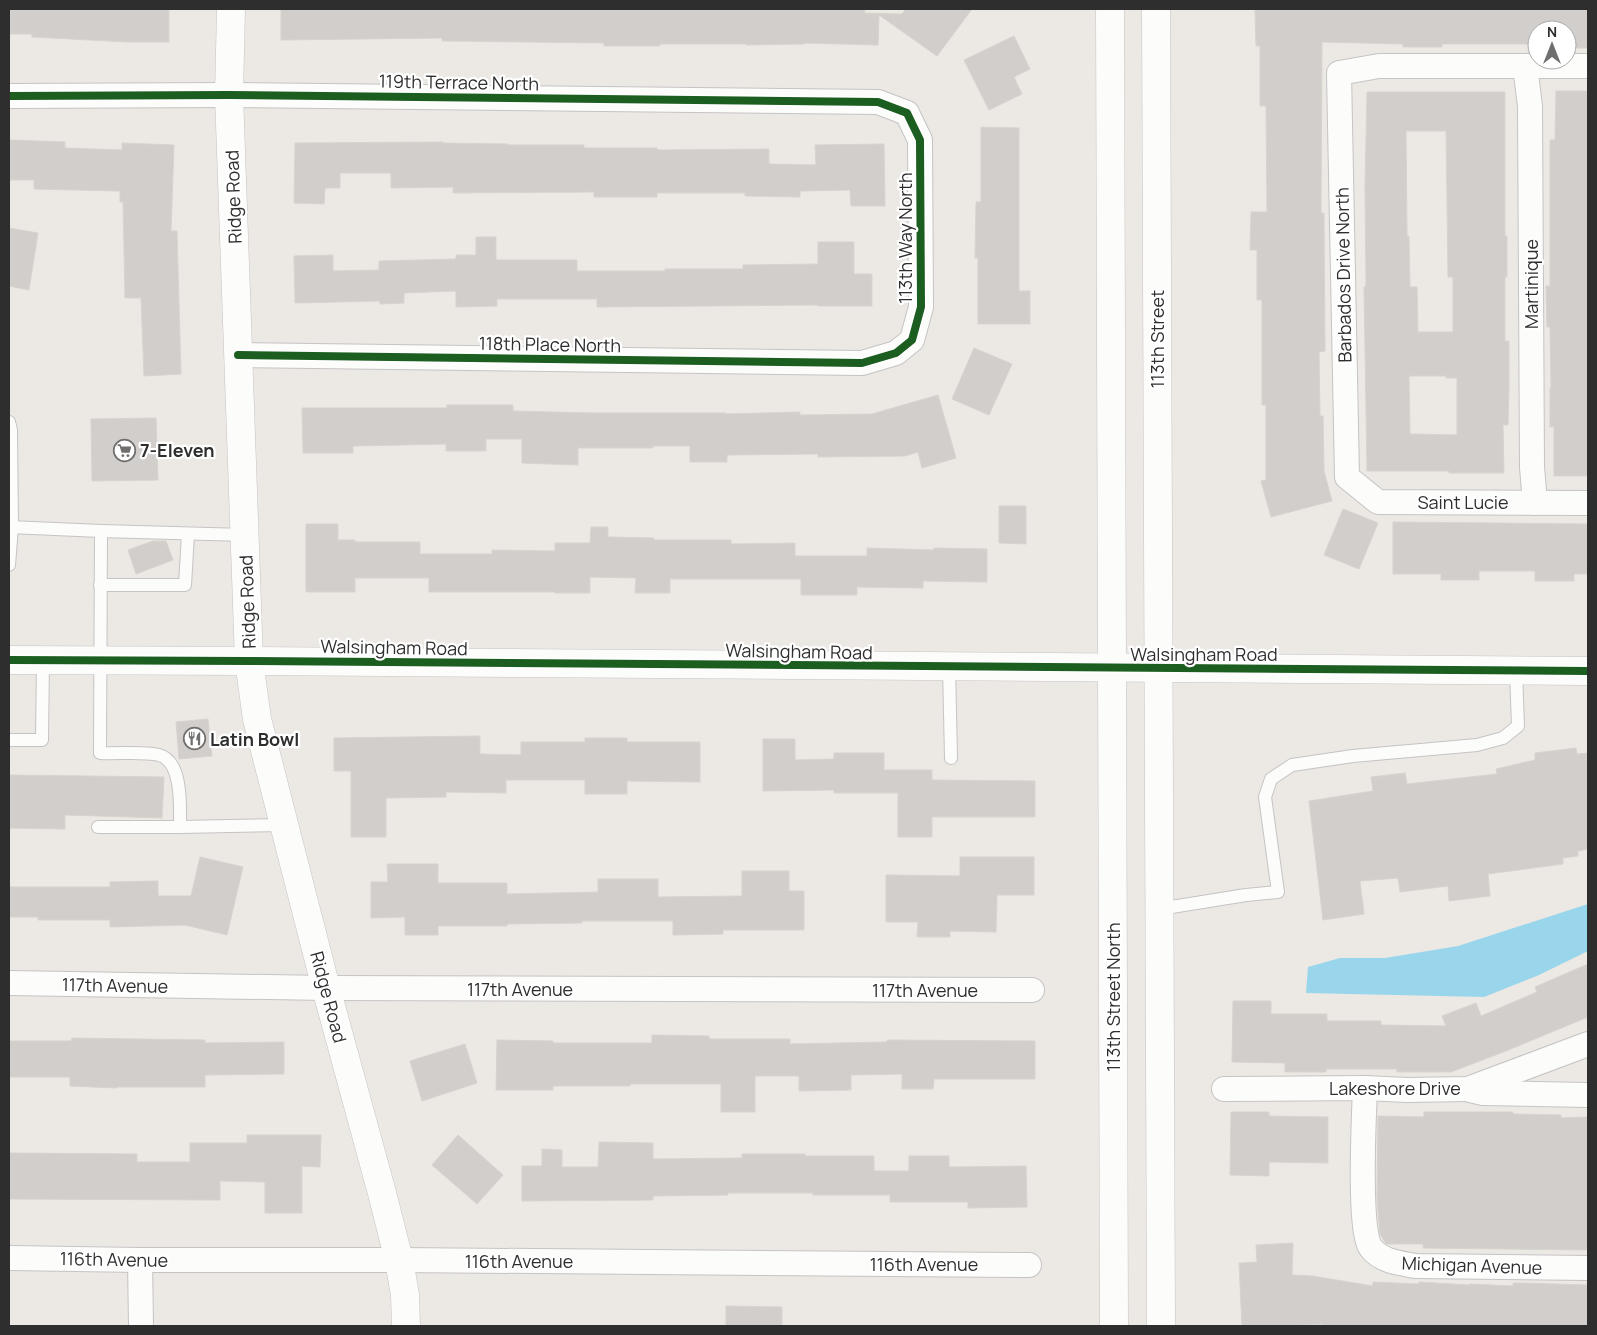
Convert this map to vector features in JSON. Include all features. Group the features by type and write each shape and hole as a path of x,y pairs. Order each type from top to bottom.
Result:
{"street":[{"name":"Ridge Road","path":"231,9 229,95 249,661 257,719 398,1260 405,1294 406,1326"},
{"path":"1110,9 1113,669"},
{"name":"113th Street","path":"1156,9 1158,669"},
{"name":"Barbados Drive North","path":"1347,477 1339,73 1379,66 1525,66"},
{"path":"1525,66 1588,66"},
{"name":"Martinique","path":"1525,66 1530,106 1532,467 1535,503"},
{"name":"119th Terrace North","path":"9,96 229,95 878,102 907,113"},
{"name":"113th Way North","path":"862,362 896,353 912,340 921,307 920,140 907,113"},
{"name":"118th Place North","path":"238,355 862,362"},
{"name":"Saint Lucie","path":"1347,477 1378,502 1588,503"},
{"name":"Walsingham Road","path":"9,660 1588,671"},
{"name":"113th Street North","path":"1113,669 1114,1326"},
{"path":"1158,669 1161,1326"},
{"name":"117th Avenue","path":"9,983 326,988 1032,990"},
{"name":"Lakeshore Drive","path":"1224,1089 1468,1089 1588,1044"},
{"name":"Michigan Avenue","path":"1365,1088 1363,1204 1365,1227 1370,1247 1380,1257 1416,1266 1588,1268"},
{"path":"1468,1089 1483,1093 1588,1095"},
{"name":"116th Avenue","path":"9,1258 1029,1265"},
{"path":"140,1260 141,1326"}],"lane":[{"path":"9,422 11,430 9,564"},
{"path":"10,527 244,535"},
{"path":"101,531 100,753 161,756 171,763 178,782 180,827"},
{"path":"100,585 185,585 188,534"},
{"path":"9,740 42,740 43,661"},
{"path":"949,667 951,758"},
{"path":"1159,910 1246,894 1278,892 1265,797 1272,779 1292,765 1353,756 1477,745 1503,738 1518,726 1516,671"},
{"path":"98,827 284,826"}],"water":[{"path":"1588,904 1588,951 1539,975 1484,997 1306,993 1308,967 1340,958 1385,958 1458,946"}],"building":[{"path":"9,9 169,9 169,42 128,42 32,37 32,34 9,34"},
{"path":"281,9 865,9 864,13 902,14 906,9 972,9 937,56 879,15 878,45 804,43 604,46 604,43 442,41 442,38 281,40"},
{"path":"1255,9 1588,9 1588,48 1577,48 1577,20 1527,20 1527,44 1442,44 1442,47 1403,47 1403,44 1322,42 1321,213 1324,213 1325,351 1319,352 1320,416 1323,416 1324,471 1332,501 1271,517 1261,481 1266,480 1266,405 1262,405 1262,300 1257,300 1257,250 1250,250 1251,212 1267,212 1266,106 1260,106 1260,46 1256,46"},
{"path":"1014,36 1030,69 1014,77 1022,94 989,110 964,60"},
{"path":"1556,91 1588,91 1588,476 1554,476 1554,427 1550,427 1550,327 1547,327 1546,286 1550,286 1550,140 1555,140"},
{"path":"1367,92 1505,92 1505,236 1507,236 1507,277 1505,277 1505,341 1509,341 1509,386 1508,425 1503,425 1504,473 1367,471 1364,287 1366,287 1365,186","holes":["1406,131 1446,131 1448,277 1453,277 1453,332 1418,332 1417,287 1410,287 1409,236 1407,236","1409,376 1446,376 1446,378 1457,378 1457,435 1410,434"]},
{"path":"981,127 1019,128 1019,291 1030,291 1030,324 978,324 978,258 975,258 976,202 981,202"},
{"path":"9,140 65,142 65,148 122,150 122,143 174,145 171,231 177,231 181,374 144,376 141,298 125,298 123,202 120,202 120,191 34,189 34,180 9,180"},
{"path":"443,142 508,145 584,145 584,148 657,148 657,150 769,149 769,164 816,165 815,145 884,144 885,206 851,206 850,190 800,191 800,197 745,196 745,193 657,193 657,197 594,197 594,192 453,193 453,187 391,188 391,173 340,173 340,188 325,188 324,204 294,203 295,143"},
{"path":"9,228 38,233 29,290 9,286"},
{"path":"476,237 496,237 496,260 577,260 577,271 743,269 743,265 818,264 818,242 854,242 854,274 872,274 872,306 597,307 597,299 497,299 497,306 456,307 456,291 404,293 404,303 380,304 380,301 295,303 294,256 333,255 333,271 379,270 379,261 456,259 456,255 476,255"},
{"path":"974,348 1012,364 989,415 952,399"},
{"path":"938,395 956,458 922,468 918,452 905,456 818,457 818,454 727,455 727,462 690,462 690,446 578,448 578,465 522,463 522,439 486,439 486,451 446,451 446,444 353,446 353,453 303,453 302,408 447,408 447,405 513,405 513,411 592,413 726,414 800,412 800,415 872,414"},
{"name":"7-Eleven","path":"156,418 158,480 92,481 91,419"},
{"path":"999,506 1026,506 1026,544 999,543"},
{"path":"1343,509 1378,523 1359,569 1324,555"},
{"path":"1393,522 1588,524 1588,574 1574,574 1574,581 1535,581 1535,571 1479,571 1479,580 1441,580 1441,574 1393,574"},
{"path":"306,524 338,524 338,540 355,540 355,542 420,542 420,554 492,554 492,550 555,551 555,543 590,543 591,527 608,527 608,537 654,538 654,540 731,540 731,544 795,543 795,556 867,556 867,548 987,549 987,582 923,581 923,588 857,587 857,595 801,595 801,579 670,579 670,593 635,593 636,578 590,577 590,593 555,593 429,592 429,578 355,578 355,592 306,592"},
{"path":"153,541 166,541 173,560 136,574 128,550"},
{"name":"Latin Bowl","path":"208,719 212,756 179,759 176,722"},
{"path":"480,736 480,754 521,755 521,742 585,742 585,738 627,738 627,742 700,742 700,782 627,781 627,794 585,794 585,780 506,780 506,793 446,792 446,797 386,798 386,837 351,837 351,771 334,771 334,738"},
{"path":"763,739 795,739 795,760 834,759 834,753 884,753 884,770 932,770 932,780 1035,781 1035,817 932,817 932,837 898,837 898,793 834,793 834,790 763,791"},
{"path":"1576,748 1577,754 1588,753 1588,849 1578,851 1578,856 1563,858 1563,864 1488,874 1490,896 1449,901 1448,886 1400,892 1398,878 1360,881 1364,914 1323,920 1309,801 1373,791 1371,777 1405,773 1407,784 1497,774 1496,769 1535,760 1535,753"},
{"path":"9,775 164,777 162,818 65,815 65,829 9,828"},
{"path":"200,857 243,867 227,935 185,925 110,927 110,920 38,920 38,917 9,917 9,887 110,887 110,882 158,881 158,896 191,896"},
{"path":"960,857 1034,857 1034,895 997,895 996,932 950,931 950,937 917,937 918,922 886,922 886,875 960,876"},
{"path":"387,864 438,864 438,883 507,883 507,894 598,892 598,879 658,879 658,897 742,896 742,871 789,871 789,891 804,891 804,930 723,930 723,934 673,935 673,921 582,921 582,923 507,924 507,926 438,926 438,935 405,935 405,917 371,918 371,882 388,882"},
{"path":"1588,964 1588,1017 1451,1072 1397,1072 1397,1069 1326,1069 1326,1072 1285,1072 1285,1063 1232,1062 1233,1001 1271,1001 1271,1014 1327,1014 1327,1021 1381,1021 1381,1025 1446,1026 1442,1016 1476,1003 1481,1016 1537,992 1535,987"},
{"path":"652,1035 709,1036 709,1039 790,1039 790,1044 887,1042 887,1040 1035,1041 1035,1079 934,1079 933,1089 902,1089 902,1074 851,1075 851,1090 799,1091 799,1076 755,1076 755,1112 721,1112 721,1084 553,1086 553,1090 496,1090 497,1040 553,1041 553,1043 652,1043"},
{"path":"72,1038 205,1040 205,1043 284,1042 284,1074 205,1075 205,1087 117,1088 70,1086 70,1077 9,1077 9,1041 71,1041"},
{"path":"465,1044 477,1083 422,1101 410,1061"},
{"path":"1231,1112 1269,1112 1269,1116 1328,1117 1328,1163 1269,1162 1269,1176 1230,1175"},
{"path":"1424,1112 1513,1112 1513,1114 1561,1115 1561,1118 1588,1117 1588,1250 1423,1248 1423,1244 1386,1244 1380,1234 1377,1197 1378,1116 1424,1117"},
{"path":"247,1135 321,1135 320,1167 302,1166 302,1213 265,1213 265,1182 220,1181 220,1200 9,1199 9,1153 137,1154 137,1162 190,1162 190,1143 247,1143"},
{"path":"458,1135 503,1175 477,1204 432,1165"},
{"path":"599,1142 653,1143 653,1159 742,1158 742,1154 874,1156 874,1171 909,1171 909,1156 949,1156 949,1167 1026,1166 1027,1207 968,1208 968,1202 890,1202 890,1195 813,1195 813,1193 728,1193 728,1195 653,1196 653,1200 522,1201 522,1166 542,1166 542,1149 562,1150 562,1167 598,1167"},
{"path":"1293,1243 1292,1275 1312,1276 1373,1286 1373,1282 1513,1286 1513,1283 1588,1285 1588,1326 1322,1326 1322,1324 1242,1326 1239,1263 1257,1262 1256,1245"},
{"path":"726,1306 782,1307 782,1326 726,1326"}],"cycle path":[{"path":"9,96 229,95 878,102 907,113 920,140 921,307 912,340 896,353 862,363 238,355"},
{"path":"9,660 1588,671"}],"place":[{"name":"7-Eleven","path":"124,450"},
{"name":"Latin Bowl","path":"194,739"}]}
